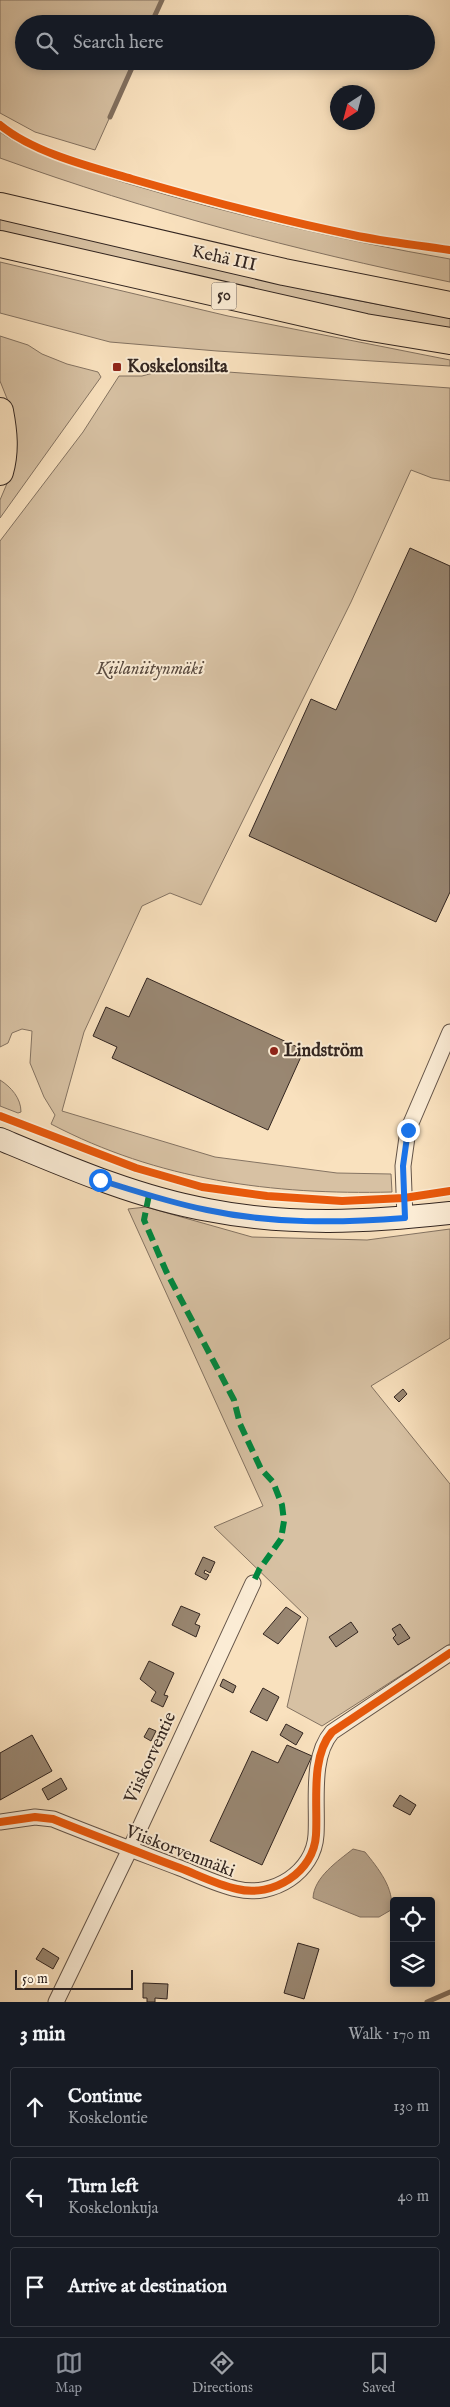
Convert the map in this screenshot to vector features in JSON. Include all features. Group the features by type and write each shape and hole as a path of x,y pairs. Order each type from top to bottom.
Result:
{"highway":[{"name":"Kehä III","path":"0,206 284,272 450,304"},
{"name":"Kehä III","path":"0,244 347,323 450,341"},
{"path":"0,411 4,434 3,461 0,472"}],"main road":[{"path":"0,1139 100,1180 207,1210 259,1218 296,1221 405,1218 450,1213"}],"street":[{"path":"405,1218 404,1160 408,1130 450,1032"},
{"name":"Viiskorventie","path":"56,2002 130,1849 253,1583"},
{"name":"Viiskorvenmäki","path":"0,1822 34,1817 53,1820 238,1890 274,1888 287,1881 309,1861 315,1850 316,1786 322,1748 326,1738 332,1732 450,1653"}],"green space":[{"path":"0,0 162,0 155,15 15,15 15,70 131,70 95,150 35,132 0,113"},
{"path":"0,132 28,148 61,162 166,195 287,226 368,244 450,259 450,282 279,243 167,213 56,178 0,158"},
{"path":"0,219 339,297 450,318 450,330 336,310 0,231"},
{"path":"0,262 228,316 450,360 450,366 110,342 0,313"},
{"path":"0,336 28,345 42,354 67,364 98,372 101,377 0,518 0,500 11,474 8,401 0,381"},
{"name":"Kiilaniitynmäki","path":"172,368 450,388 450,481 432,478 411,470 351,602 201,905 170,893 142,906 84,1032 62,1111 215,1157 337,1173 391,1174 392,1192 303,1191 260,1187 174,1171 133,1159 91,1143 51,1124 55,1115 44,1097 30,1063 32,1031 22,1029 12,1033 8,1043 0,1047 0,541 83,432 119,376 142,376"},
{"path":"0,1080 15,1093 21,1107 21,1112 18,1113 0,1106"},
{"path":"146,1207 252,1237 367,1240 450,1229 450,1338 371,1386 450,1484 450,1644 322,1726 287,1707 308,1618 214,1527 263,1506 128,1209"}],"shaded area":[{"path":"353,1849 365,1852 380,1872 388,1887 391,1897 390,1911 379,1917 360,1917 313,1898 314,1890 322,1876"}],"building":[{"path":"410,548 450,566 450,892 436,922 249,836 311,699 336,710"},
{"path":"147,978 304,1050 268,1130 112,1058 117,1047 93,1036 106,1007 129,1017"},
{"path":"403,1389 407,1394 399,1402 394,1397"},
{"path":"203,1557 215,1562 210,1573 205,1570 204,1573 209,1575 206,1580 195,1574"},
{"path":"181,1606 200,1614 195,1624 200,1626 196,1637 172,1625"},
{"path":"286,1607 301,1617 278,1644 263,1634"},
{"path":"351,1622 358,1632 336,1647 329,1637"},
{"path":"400,1624 410,1638 398,1645 393,1638 396,1635 392,1629"},
{"path":"149,1661 174,1673 164,1695 168,1696 163,1707 151,1701 156,1692 140,1679"},
{"path":"223,1679 236,1686 233,1693 220,1686"},
{"path":"263,1688 279,1697 267,1721 250,1712"},
{"path":"286,1724 303,1733 296,1745 280,1735"},
{"path":"149,1728 156,1731 151,1741 144,1737"},
{"path":"32,1735 52,1771 0,1800 0,1753"},
{"path":"287,1745 312,1756 262,1865 210,1841 252,1751 278,1763"},
{"path":"61,1778 67,1789 48,1800 42,1789"},
{"path":"400,1795 416,1805 410,1815 393,1806"},
{"path":"298,1943 319,1949 304,1999 284,1993"},
{"path":"43,1948 59,1958 53,1969 36,1959"},
{"path":"143,1983 168,1984 167,1999 155,1998 155,2002 147,2002 147,1998 143,1998"}],"waterway":[{"path":"155,15 162,0"},
{"path":"110,117 131,70"},
{"path":"427,2002 450,1992"}],"marked path":[{"path":"149,1195 144,1220 166,1271 234,1400 240,1424 261,1469 273,1482 282,1505 284,1521 281,1539 259,1570 253,1583"}],"cycle path":[{"path":"0,125 29,144 63,158 187,194 325,229 377,240 450,250"},
{"path":"0,1116 136,1168 202,1187 267,1196 342,1201 404,1198 450,1191"},
{"path":"0,1822 35,1817 53,1819 230,1887 251,1891 277,1886 300,1871 314,1848 316,1835 316,1781 320,1754 332,1732 450,1653"}],"place":[{"name":"Koskelonsilta","path":"117,367"},
{"name":"Lindström","path":"274,1051"}],"route":[{"path":"100,1180 207,1210 259,1218 296,1221 405,1218 403,1166 404,1146 408,1130"}]}
